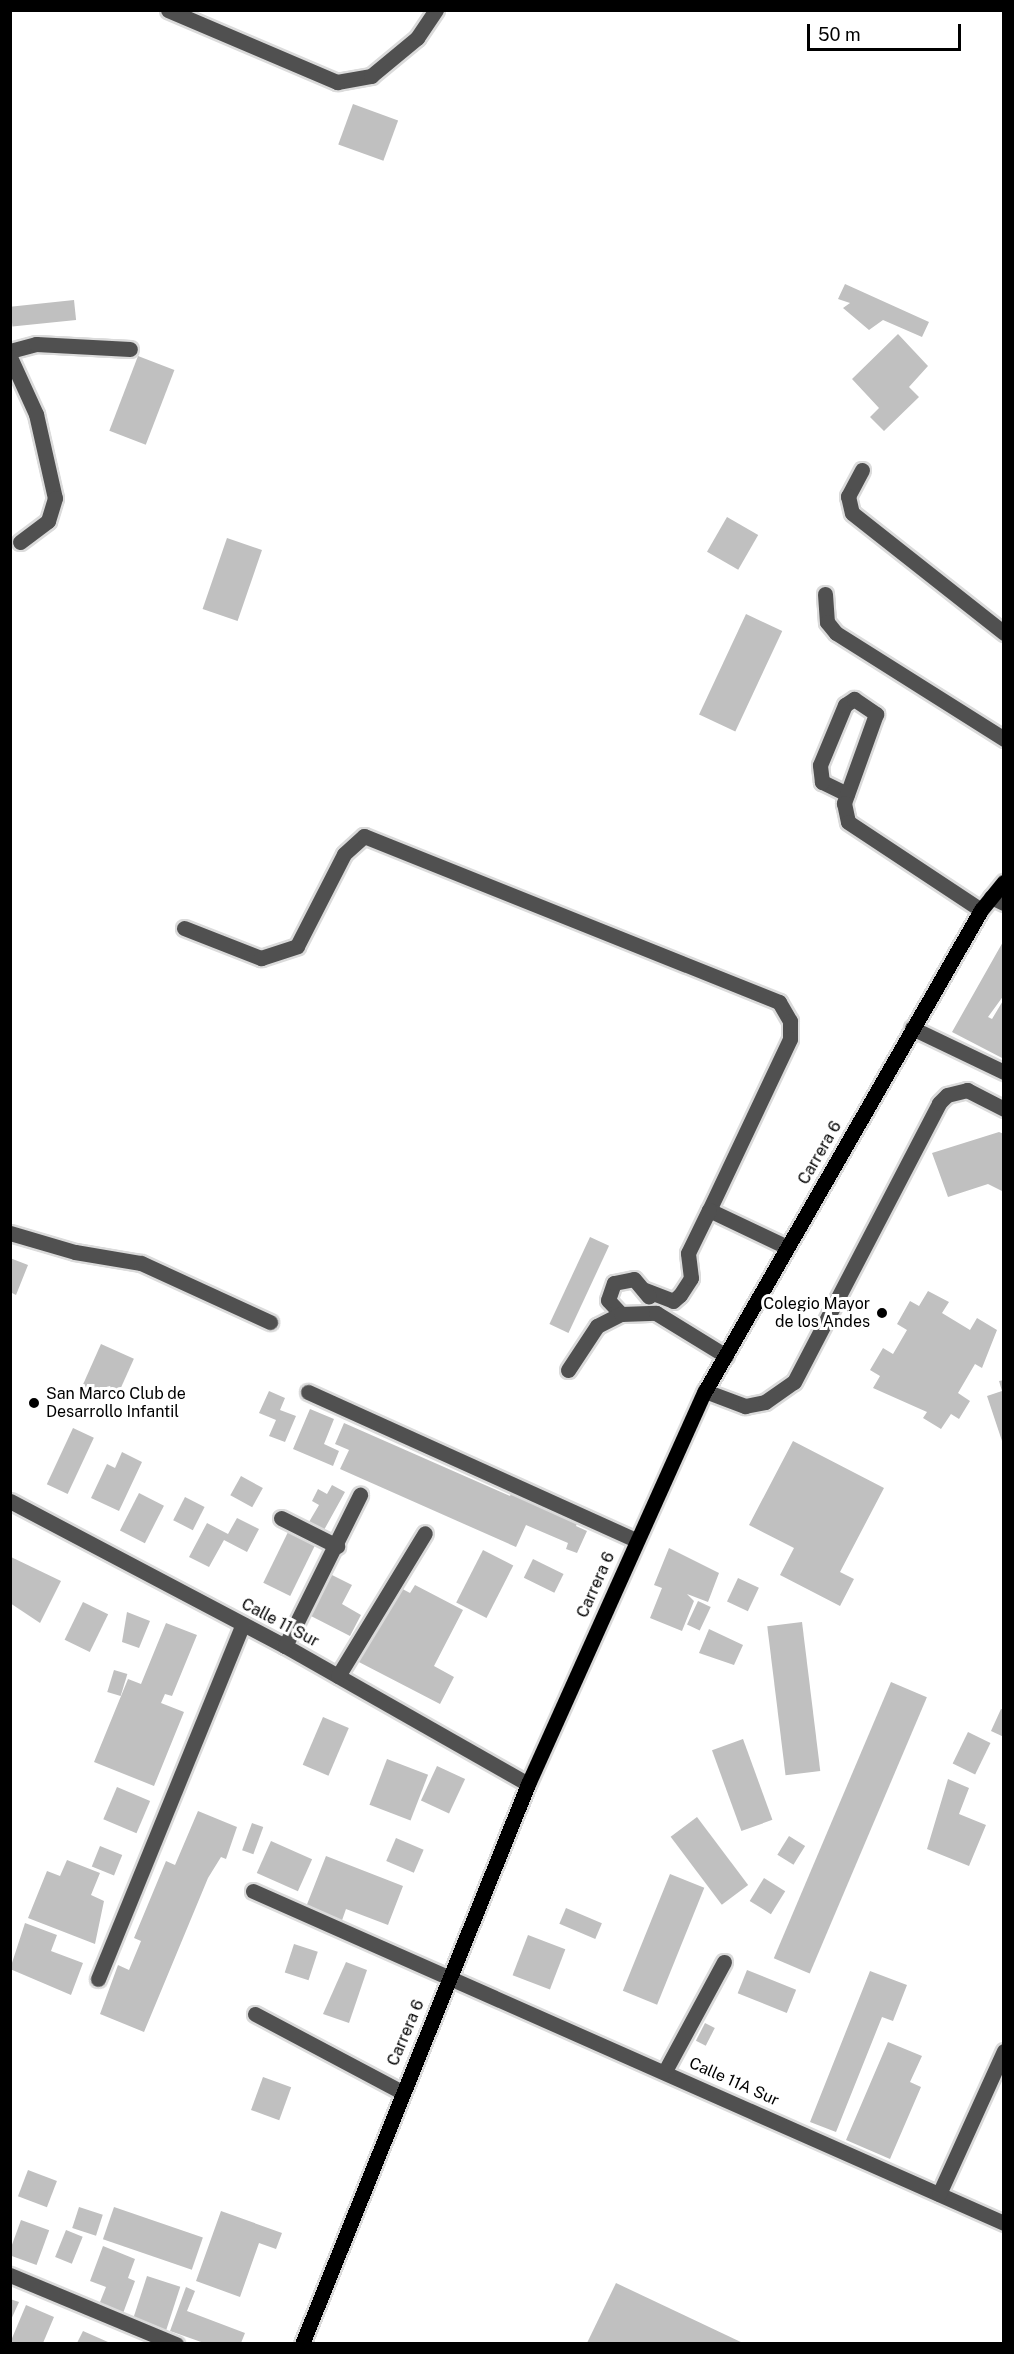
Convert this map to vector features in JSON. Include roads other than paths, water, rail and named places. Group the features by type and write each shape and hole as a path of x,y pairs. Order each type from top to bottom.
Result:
{"main road":[{"name":"Carrera 6","path":"302,2343 400,2091 528,1784 705,1391 981,910 997,900 1004,882"}],"street":[{"path":"168,10 337,82 371,76 417,38 436,10"},
{"path":"10,351 36,344 130,349"},
{"path":"10,357 36,414 55,498 48,521 20,542"},
{"path":"862,470 848,496 852,513 1004,633"},
{"path":"825,594 826,616 836,633 1004,739"},
{"path":"847,794 822,782 820,765 845,705 854,699 876,714 847,794 848,822 981,910"},
{"path":"184,928 261,958 297,946 344,854 364,836 779,1002 790,1021 790,1039 688,1253 691,1278 680,1295 673,1301 645,1290 634,1280 614,1282 608,1300 621,1314"},
{"path":"912,1028 1004,1072"},
{"path":"705,1391 745,1406 765,1402 794,1382 939,1103 946,1095 967,1090 1004,1109"},
{"path":"709,1210 787,1247"},
{"path":"10,1233 75,1252 141,1263 270,1322"},
{"path":"645,1290 656,1313 726,1356"},
{"path":"568,1370 597,1326 621,1314 656,1313"},
{"path":"308,1392 636,1540"},
{"path":"285,1646 337,1546 360,1495"},
{"name":"Calle 11 Sur","path":"10,1502 285,1646 528,1784"},
{"path":"281,1518 337,1546"},
{"path":"338,1676 425,1533"},
{"path":"98,1979 243,1624"},
{"name":"Calle 11A Sur","path":"253,1891 665,2071 1004,2223"},
{"path":"665,2071 724,1962"},
{"path":"255,2014 400,2091"},
{"path":"939,2194 1004,2051"},
{"path":"10,2275 176,2343"}],"place":[{"name":"Colegio Mayor de los Andes","path":"882,1313"},
{"name":"San Marco Club de Desarrollo Infantil","path":"34,1403"}]}
